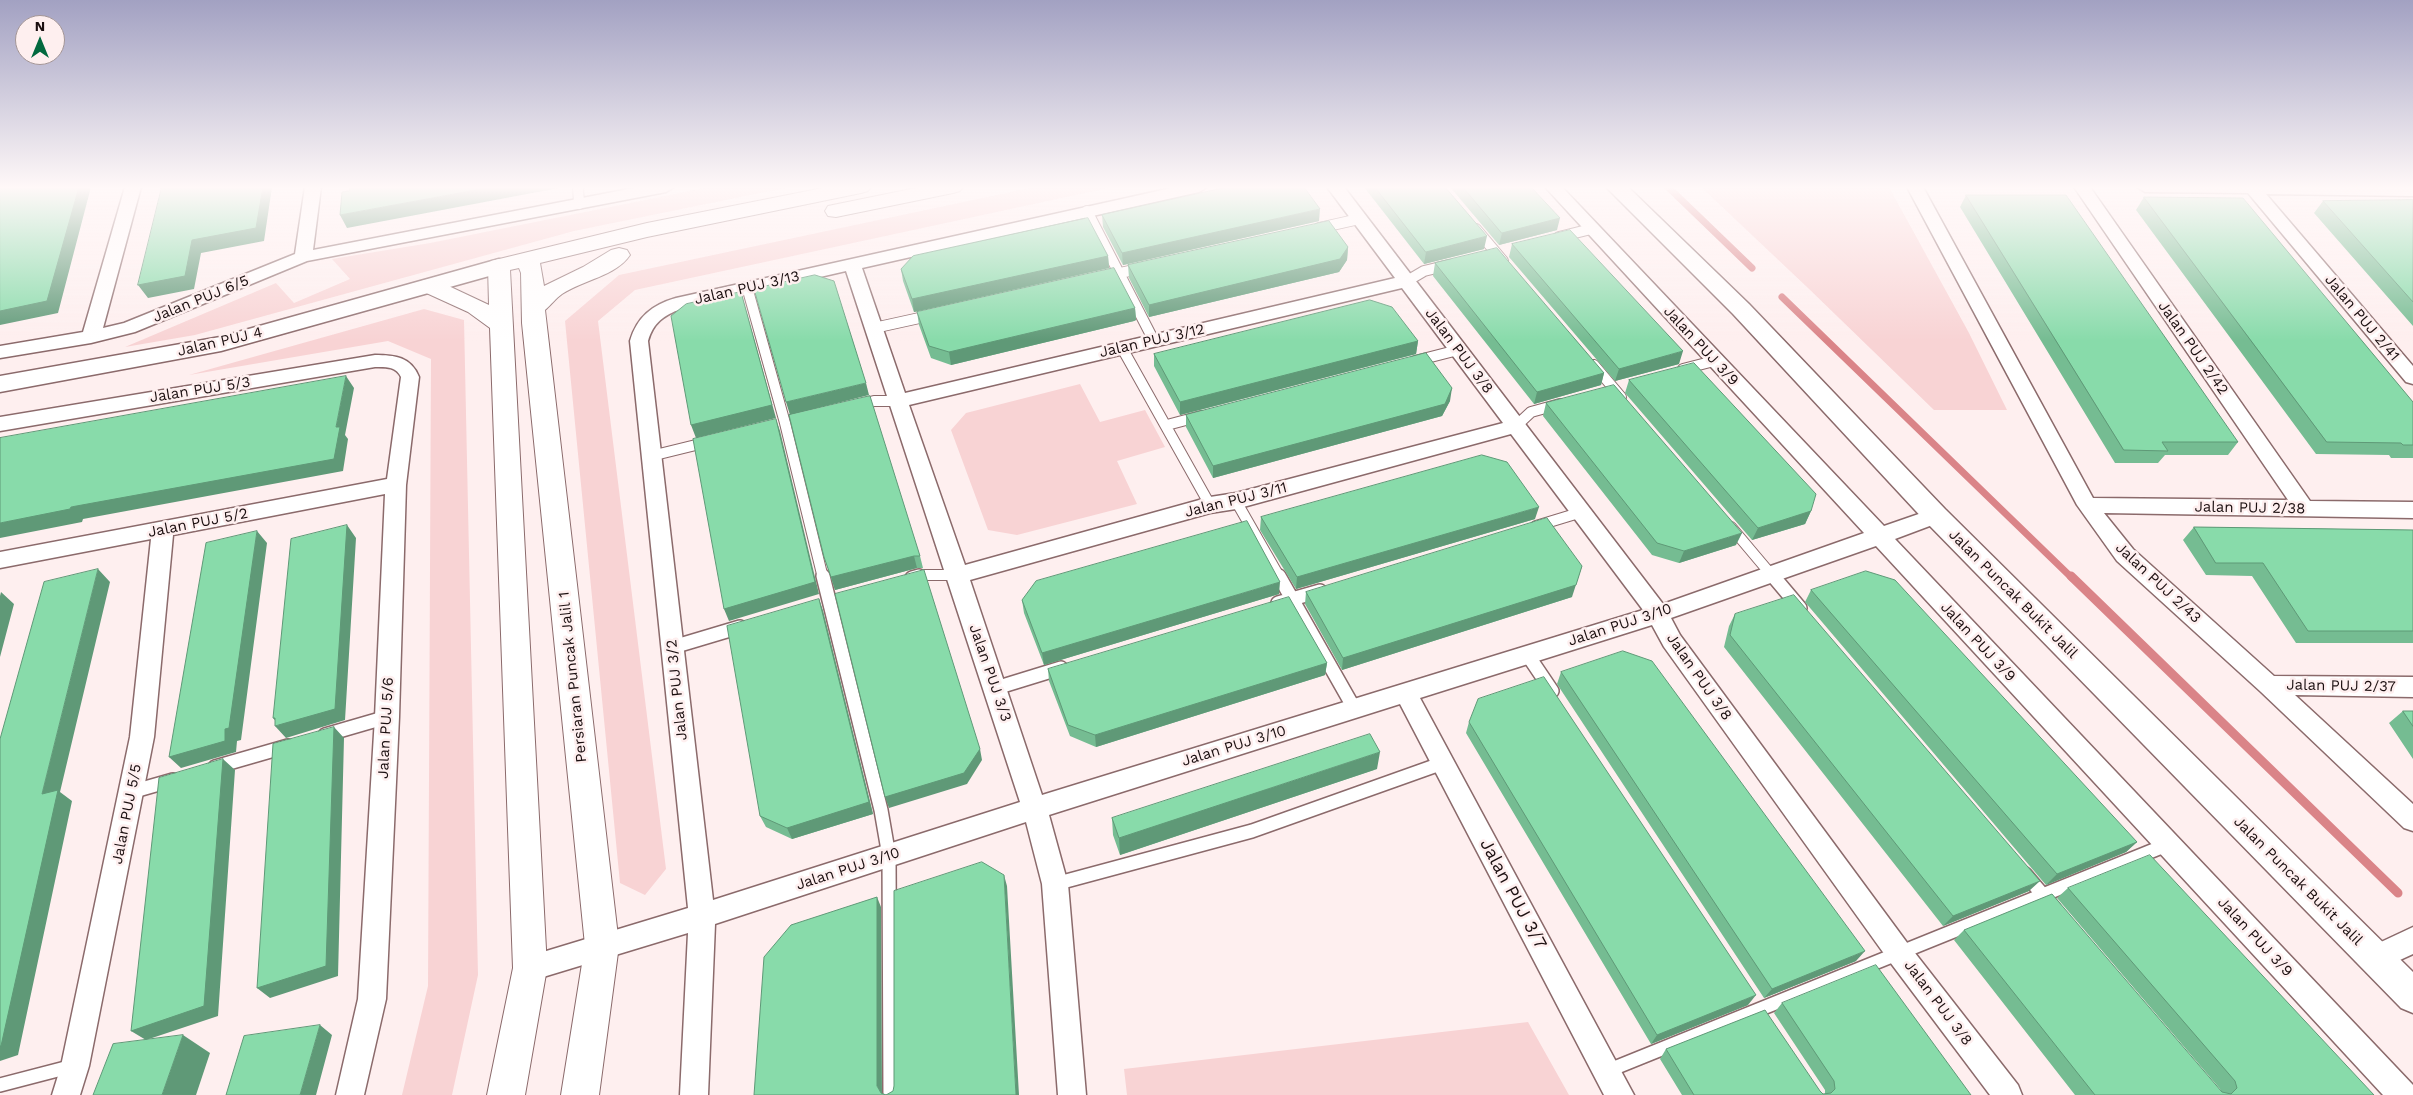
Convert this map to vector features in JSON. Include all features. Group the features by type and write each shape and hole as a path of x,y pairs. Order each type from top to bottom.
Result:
{"main road":[{"path":"506,1095 530,968 500,325 500,273 530,266 621,238"},
{"path":"530,266 619,255 702,238"},
{"path":"534,308 554,289 591,272 619,255"},
{"name":"Persiaran Puncak Jalil 1","path":"530,266 602,946 580,1095"},
{"path":"434,285 476,307 500,325"}],"street":[{"path":"91,337 119,238"},
{"path":"303,257 305,238"},
{"name":"Jalan PUJ 6/5","path":"0,352 91,337 129,328 303,257 389,238"},
{"name":"Jalan PUJ 3/13","path":"676,304 967,238"},
{"name":"Jalan PUJ 3/8","path":"1374,238 1658,614 1672,641 1900,953 2008,1095"},
{"name":"Jalan PUJ 3/9","path":"1600,238 2403,1095"},
{"name":"Jalan Puncak Bukit Jalil","path":"1668,238 1741,309 1936,516 2413,996"},
{"name":"Jalan PUJ 2/43","path":"1943,238 2087,505 2125,555 2269,685 2413,820"},
{"name":"Jalan PUJ 2/42","path":"2117,238 2304,508"},
{"name":"Jalan PUJ 2/41","path":"2295,238 2413,378"},
{"name":"Jalan PUJ 3/3","path":"852,264 1036,808 1055,884 1072,1095"},
{"name":"Jalan PUJ 4","path":"0,384 221,344 434,285 500,273"},
{"name":"Jalan PUJ 3/12","path":"898,401 1407,281"},
{"name":"Jalan PUJ 3/2","path":"676,304 662,309 649,318 641,329 639,341 702,916 694,1095"},
{"name":"Jalan PUJ 5/3","path":"0,424 375,361 389,361 401,364"},
{"name":"Jalan PUJ 5/6","path":"350,1095 372,999 387,717 396,484 410,377 408,369 401,364"},
{"name":"Jalan PUJ 3/11","path":"957,575 1210,506 1236,501 1516,426"},
{"name":"Jalan PUJ 5/2","path":"0,560 396,484"},
{"name":"Jalan PUJ 2/38","path":"2087,505 2413,510"},
{"name":"Jalan PUJ 3/10","path":"530,968 702,916 1036,808 1658,614 1936,516"},
{"name":"Jalan PUJ 5/5","path":"66,1095 75,1066 142,737 163,529"},
{"name":"Jalan PUJ 2/37","path":"2269,685 2413,687"},
{"name":"Jalan PUJ 3/7","path":"1406,692 1620,1095"},
{"path":"2376,958 2413,940"}],"lane":[{"path":"1101,238 1154,341"},
{"path":"1484,238 1508,267"},
{"path":"1407,281 1424,271 1460,262"},
{"path":"1090,279 1157,264"},
{"path":"747,287 785,423 881,810 889,856 890,1095"},
{"path":"874,328 940,313"},
{"path":"1122,348 1167,425 1210,506"},
{"path":"1402,364 1458,350"},
{"path":"1589,360 1626,404"},
{"path":"1669,373 1714,360"},
{"path":"847,408 874,401 898,401"},
{"path":"1516,426 1531,412 1568,402"},
{"path":"1167,425 1214,413"},
{"path":"651,456 718,440"},
{"path":"1236,501 1354,708"},
{"path":"1526,529 1582,512"},
{"path":"1727,522 1809,618"},
{"path":"896,582 924,575 957,575"},
{"path":"1264,608 1330,588"},
{"path":"673,647 756,622"},
{"path":"1527,654 1560,703"},
{"path":"996,688 1072,665"},
{"path":"207,770 387,717"},
{"path":"1055,884 1252,830 1443,763"},
{"path":"131,792 188,775"},
{"path":"1607,1072 1758,1005 1900,953 2169,844"},
{"path":"2018,865 2062,917"},
{"path":"1758,1005 1772,1024"},
{"path":"0,1085 75,1066"}],"shaded area":[{"path":"454,238 548,238 195,335 125,347 276,283 294,303 350,279 332,259"},
{"path":"793,238 876,238 635,290 598,321 666,869 645,895 620,883 565,321 619,275"},
{"path":"1755,238 1917,238 1969,333 2007,410 1934,410"},
{"path":"424,309 464,320 478,975 452,1095 402,1095 428,986 431,359 388,341 189,375"},
{"path":"1080,384 1100,422 1145,410 1165,447 1117,461 1137,504 1017,535 988,530 951,430 966,413"},
{"path":"1528,1022 1569,1095 1127,1095 1124,1069"}],"building":[{"path":"0,238 65,238 47,301 0,311"},
{"path":"149,238 202,238 192,240 185,276 138,285"},
{"path":"995,238 1099,238 1108,256 912,299 901,269 913,256"},
{"path":"1114,238 1189,238 1122,253"},
{"path":"1251,238 1341,238 1348,247 1340,259 1149,305 1128,265"},
{"path":"1415,238 1479,238 1426,252"},
{"path":"1536,238 1578,238 1683,351 1619,369 1512,244"},
{"path":"1993,238 2096,238 2238,442 2162,442 2168,451 2124,450"},
{"path":"2175,238 2276,238 2413,402 2413,445 2403,445 2401,443 2327,442"},
{"path":"2356,238 2413,238 2413,302"},
{"path":"1497,248 1604,373 1537,392 1435,263"},
{"path":"1114,268 1135,308 949,352 929,346 917,312"},
{"path":"815,275 834,281 866,383 786,402 754,289"},
{"path":"741,292 772,405 691,425 671,316 686,304"},
{"path":"1370,300 1392,307 1418,341 1180,402 1154,354"},
{"path":"1426,353 1452,388 1445,404 1213,466 1186,415"},
{"path":"1694,363 1816,494 1811,511 1758,528 1629,380"},
{"path":"346,376 336,427 340,427 334,459 71,507 70,509 0,523 0,438"},
{"path":"1614,385 1742,533 1684,551 1657,543 1546,403"},
{"path":"870,396 920,556 831,577 824,557 789,415"},
{"path":"776,419 815,582 724,609 693,439"},
{"path":"1482,455 1507,462 1539,507 1297,577 1261,517"},
{"path":"1547,518 1582,566 1576,585 1343,658 1306,592"},
{"path":"1247,521 1280,582 1042,653 1022,600 1036,581"},
{"path":"347,525 335,709 275,726 275,718 273,718 291,539"},
{"path":"2194,527 2413,530 2413,631 2308,631 2263,563 2216,563"},
{"path":"257,531 229,728 225,729 225,741 169,757 206,543"},
{"path":"98,569 42,794 58,790 0,1046 0,739 44,582"},
{"path":"924,570 980,749 964,773 885,797 835,594"},
{"path":"1866,571 1895,580 2137,842 2057,874 1811,590"},
{"path":"1794,595 2040,881 1953,916 1730,635 1735,614"},
{"path":"1289,597 1327,663 1095,735 1068,725 1048,669"},
{"path":"819,599 869,802 787,828 760,816 727,626"},
{"path":"1623,651 1652,661 1865,951 1772,989 1561,672"},
{"path":"1544,677 1756,995 1657,1035 1469,722 1478,699"},
{"path":"2403,711 2413,711 2413,726"},
{"path":"334,727 326,966 257,988 273,744"},
{"path":"1370,734 1380,752 1119,838 1112,818"},
{"path":"223,759 204,1006 131,1031 159,778"},
{"path":"2150,855 2374,1095 2095,1095 1964,930 2052,894 2222,1092 2231,1094 2237,1088 2235,1081 2068,888"},
{"path":"982,862 1004,875 1016,1095 886,1095 893,1091 894,1086 894,891"},
{"path":"877,897 877,1086 881,1093 886,1095 754,1095 764,957 791,925"},
{"path":"1876,965 1971,1095 1694,1095 1666,1049 1765,1010 1820,1091 1823,1094 1831,1093 1835,1089 1834,1081 1782,1003"},
{"path":"320,1025 300,1095 226,1095 244,1036"},
{"path":"183,1035 162,1095 93,1095 113,1044"}],"waterway":[{"path":"1721,238 1752,268"},
{"path":"1782,297 2072,578"},
{"path":"2071,576 2398,893"}]}
